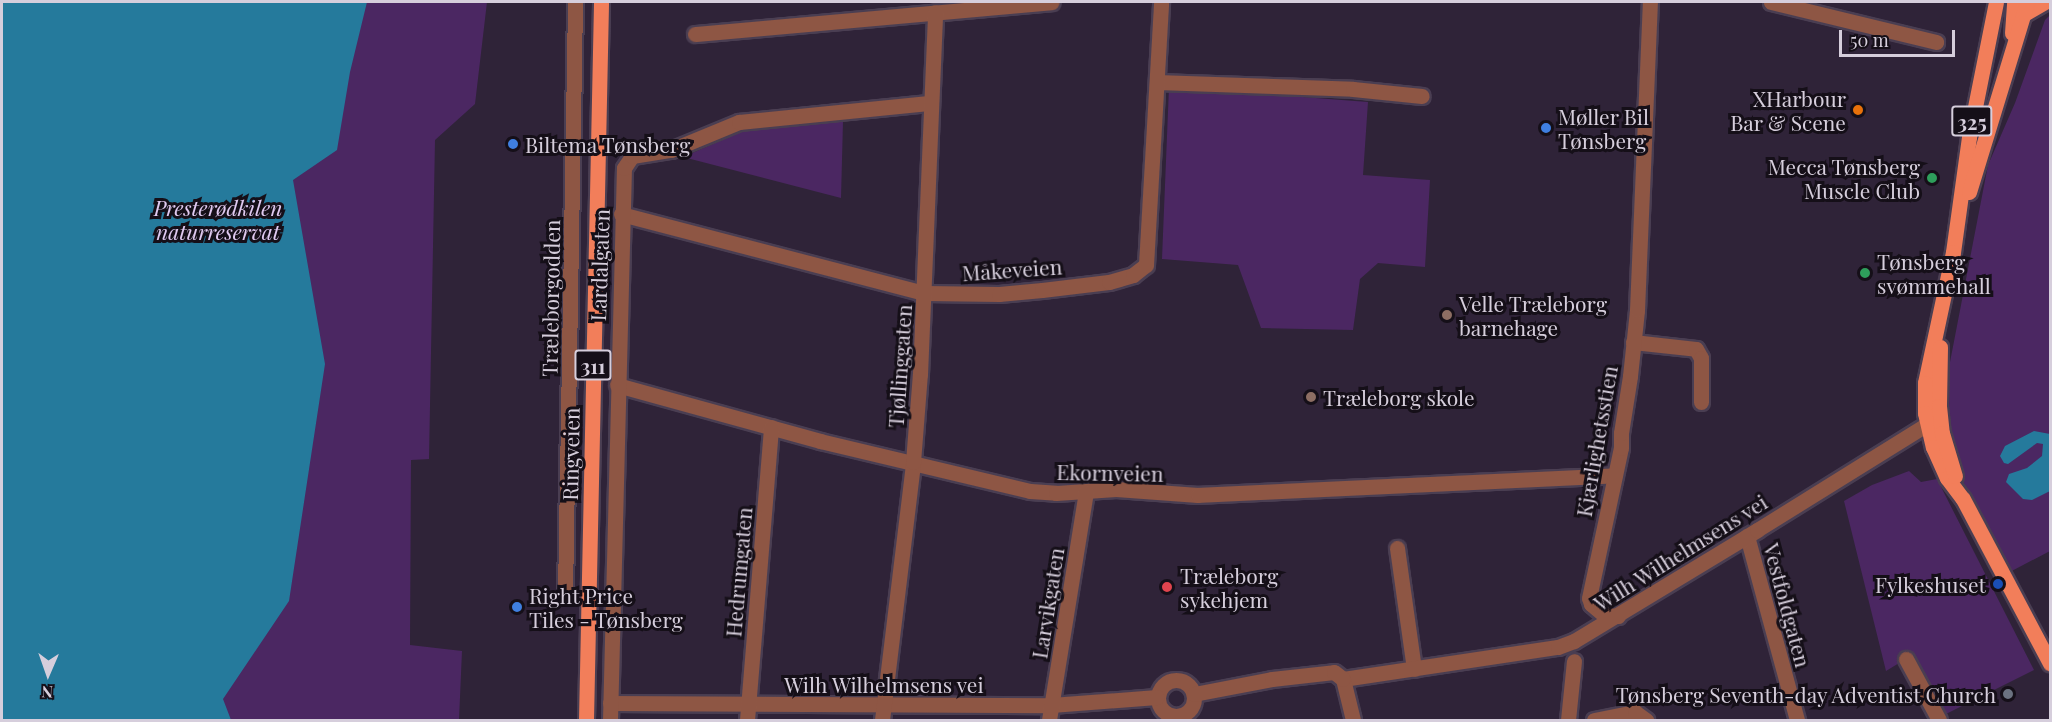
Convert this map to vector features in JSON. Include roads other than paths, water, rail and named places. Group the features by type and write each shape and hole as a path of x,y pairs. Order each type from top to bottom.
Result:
{"main road":[{"name":"325","path":"1996,2 1969,137 1955,241 1940,325 1925,383 1927,424 1943,470 1963,499 2050,663"},
{"path":"2022,6 2045,2"},
{"name":"Ringveien","path":"586,720 599,63 603,4"},
{"name":"325","path":"1955,241 2022,6"},
{"name":"325","path":"1940,325 1939,406 1944,442 1963,499"}],"street":[{"name":"Træleborgodden","path":"565,594 575,2"},
{"path":"695,34 1052,2"},
{"name":"Måkeveien","path":"621,214 925,293 999,294 1109,282 1133,275 1146,265 1161,2"},
{"name":"Kjærlighetsstien","path":"1618,616 1604,615 1591,604 1589,598 1621,448 1633,342 1650,2"},
{"path":"1771,2 1936,42"},
{"name":"Tjøllinggaten","path":"883,713 913,462 925,293 935,12"},
{"path":"1157,82 1353,89 1422,96"},
{"name":"Lardalgaten","path":"610,720 621,214 624,168 632,156 671,150 739,122 931,103"},
{"path":"1633,342 1690,347 1700,352 1701,402"},
{"name":"Ekornveien","path":"617,385 771,427 1030,490 1086,492 1116,489 1198,495 1615,475"},
{"name":"Wilh Wilhelmsens vei","path":"1194,694 1272,679 1334,672 1343,680 1558,647 1618,616 1927,424 1939,406"},
{"name":"Hedrumgaten","path":"747,720 771,427"},
{"name":"Larvikgaten","path":"1050,713 1086,492"},
{"name":"Vestfoldgaten","path":"1747,536 1797,720"},
{"path":"1397,548 1414,669"},
{"path":"1906,659 1939,720"},
{"path":"1568,720 1574,661"},
{"path":"1174,680 1183,681 1194,694 1193,703 1182,716 1164,713 1157,697 1166,682 1174,680"},
{"path":"1343,680 1353,720"},
{"name":"Wilh Wilhelmsens vei","path":"610,703 748,704 883,713 1050,713 1157,697"},
{"path":"1594,720 1635,712 1646,720"}],"water":[{"name":"Presterødkilen naturreservat","path":"2,2 367,2 350,72 337,150 293,180 325,364 289,601 223,699 231,720 2,720"},
{"path":"2034,431 2050,434 2050,491 2032,500 2023,499 2006,482 2009,474 2027,468 2042,456 2043,444 2037,443 2008,464 2004,463 2000,456 2005,446"}],"place":[{"name":"XHarbour Bar & Scene","path":"1858,110"},
{"name":"Møller Bil Tønsberg","path":"1546,128"},
{"name":"Biltema Tønsberg","path":"513,144"},
{"name":"Mecca Tønsberg Muscle Club","path":"1932,178"},
{"name":"Tønsberg svømmehall","path":"1865,273"},
{"name":"Velle Træleborg barnehage","path":"1447,315"},
{"name":"Træleborg skole","path":"1311,397"},
{"name":"Fylkeshuset","path":"1998,584"},
{"name":"Træleborg sykehjem","path":"1167,587"},
{"name":"Right Price Tiles - Tønsberg","path":"517,607"},
{"name":"Tønsberg Seventh-day Adventist Church","path":"2008,694"}]}
